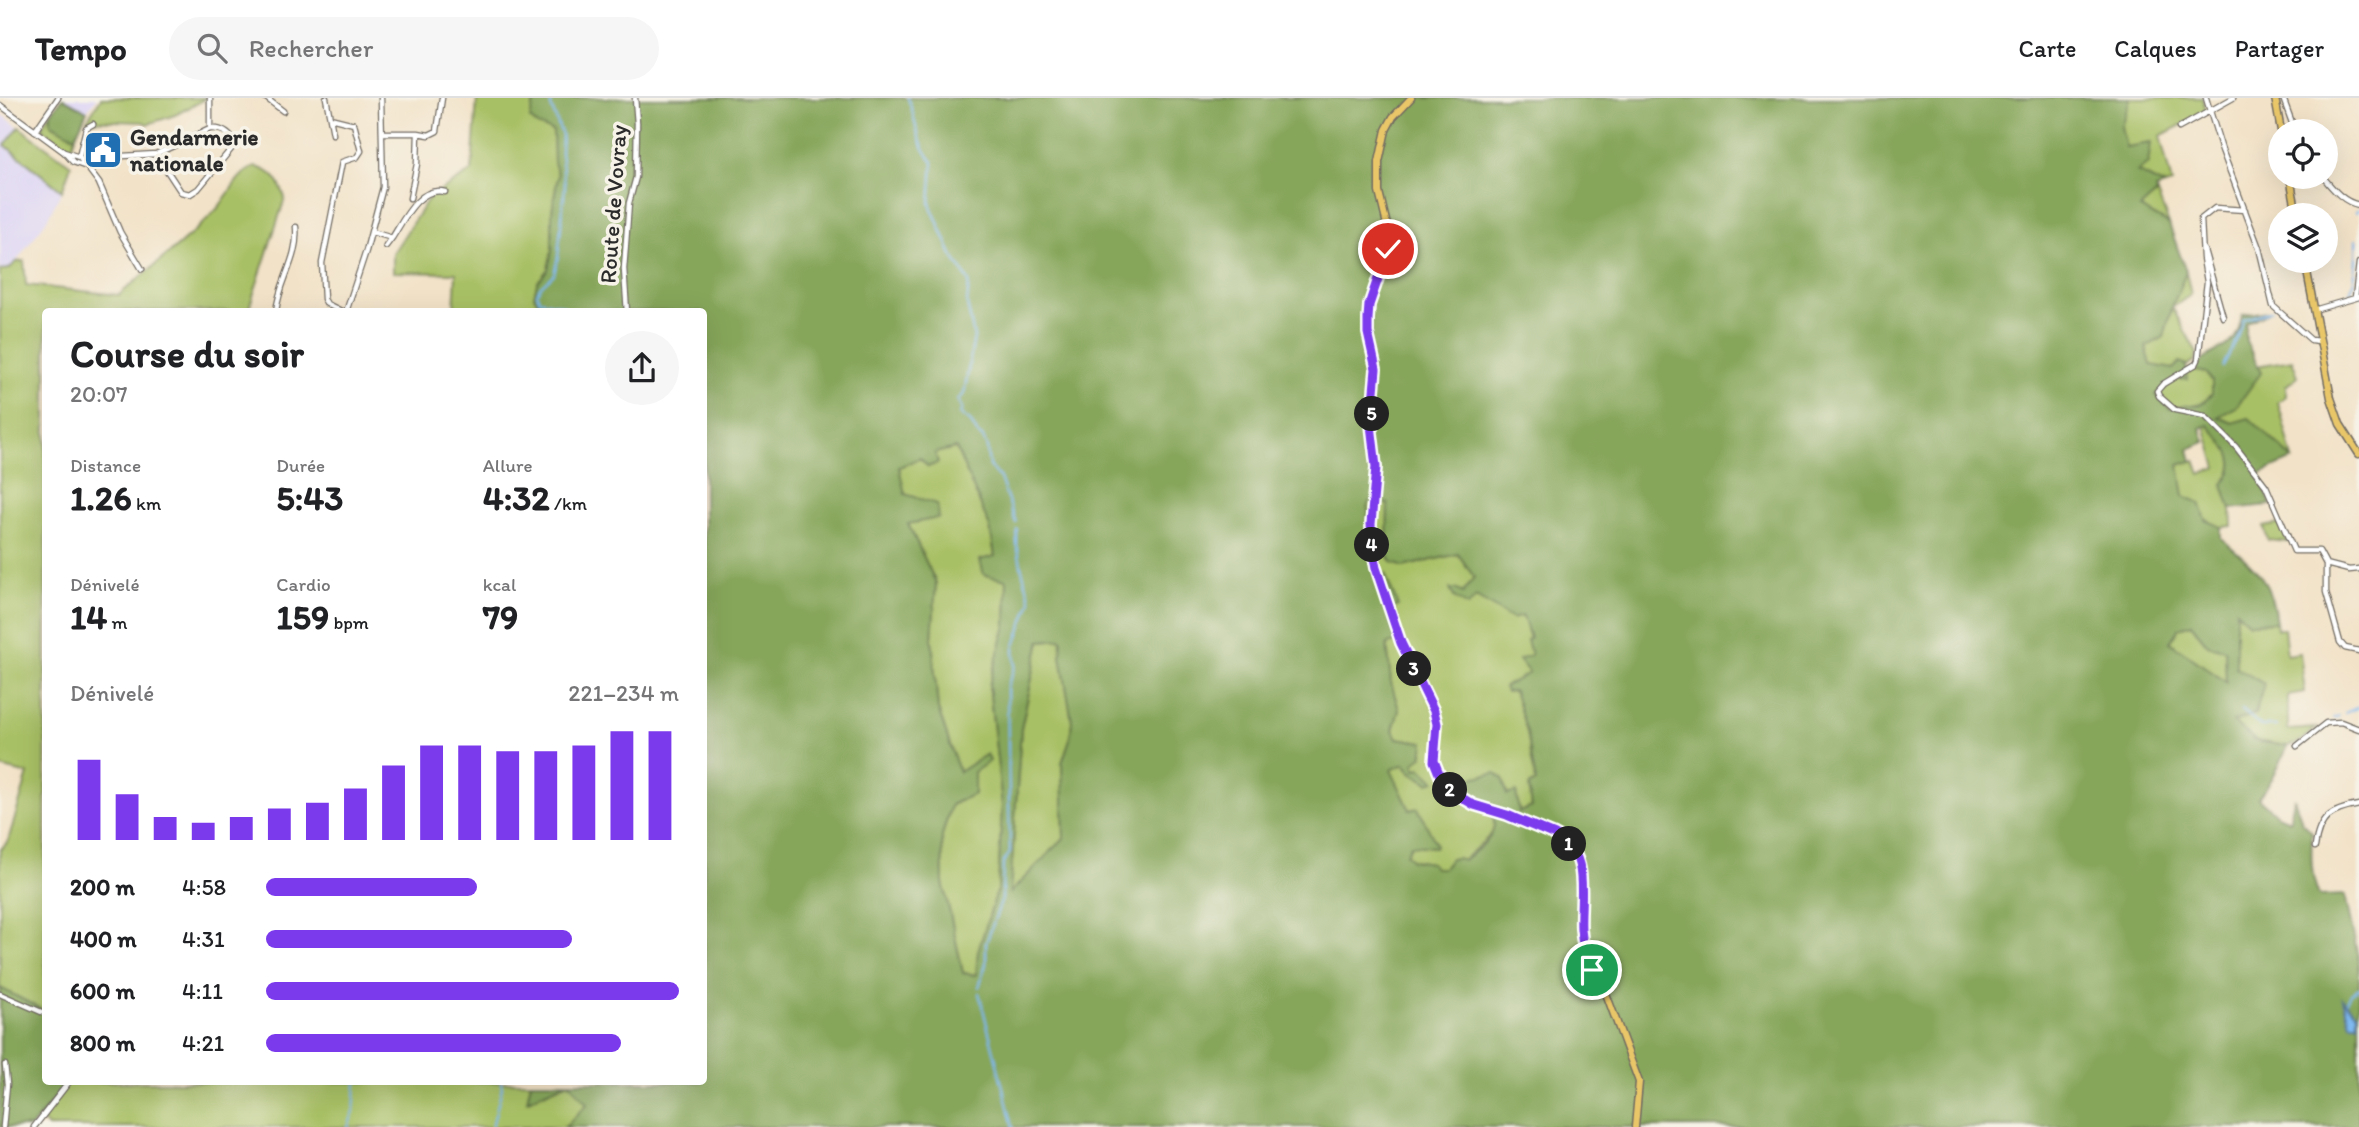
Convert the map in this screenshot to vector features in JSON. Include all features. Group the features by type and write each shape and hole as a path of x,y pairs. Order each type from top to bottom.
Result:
{"main road":[{"path":"1411,98 1393,117 1386,130 1379,162 1379,192 1387,225 1388,249 1369,305 1368,319 1376,378 1371,425 1376,467 1371,524 1373,554 1401,643 1434,711 1437,724 1434,761 1442,781 1454,793 1474,805 1555,835 1569,844 1576,857 1583,885 1581,926 1584,950 1607,996 1637,1076 1639,1095 1635,1127"},
{"path":"2275,98 2279,119"},
{"path":"2307,273 2333,406 2344,432 2359,454"}],"street":[{"path":"34,131 58,98"},
{"path":"210,98 210,128"},
{"path":"266,98 283,111"},
{"path":"326,98 333,134"},
{"path":"346,308 372,232 383,187 381,98"},
{"path":"383,133 429,135 437,131 442,98"},
{"name":"Route de Vovray","path":"627,308 624,269 626,226 636,177 635,98"},
{"path":"2206,98 2259,248 2273,306 2311,340 2319,341"},
{"path":"2179,128 2233,98"},
{"path":"2283,98 2291,119"},
{"path":"0,106 64,152 73,162 87,167"},
{"path":"330,118 354,124 361,151 357,157 342,162 323,263 324,299 327,304 336,308"},
{"path":"79,157 86,128 93,124"},
{"path":"123,156 156,154 210,128 219,128 234,141 232,148 198,189 190,194 181,192 156,154"},
{"path":"410,198 417,164 418,133"},
{"path":"64,152 79,157 96,177 120,232 142,269"},
{"path":"2334,189 2352,204 2359,205"},
{"path":"386,246 421,198 436,191 445,192"},
{"path":"2245,210 2215,208 2205,214 2200,224 2207,282 2198,360 2157,391 2175,410 2205,416 2236,447 2266,486 2291,548 2299,552 2319,551 2326,564 2326,592 2340,642 2345,648 2359,651"},
{"path":"276,308 278,294 295,254 296,227"},
{"path":"372,232 392,238"},
{"path":"2203,250 2223,317"},
{"path":"2314,310 2357,298 2359,263"},
{"path":"2326,564 2349,570 2359,569"},
{"path":"2297,746 2326,723 2341,722 2359,729"},
{"path":"2315,847 2324,819 2329,814 2359,804"},
{"path":"0,994 42,1012"},
{"path":"3,1127 7,1084 5,1065"},
{"path":"34,1127 67,1085"}],"shaded area":[{"path":"65,98 97,98 87,111"},
{"path":"0,113 19,127 6,145 62,191 46,221 16,262 9,269 0,270"}],"green space":[{"path":"63,98 87,111 75,137 51,124 51,113"},
{"path":"101,98 207,98 175,115 148,124 87,120"},
{"path":"477,98 535,98 530,119 553,131 554,162 558,175 552,211 552,251 548,269 537,283 552,308 454,308 456,273 393,272 393,253 428,199 472,171"},
{"path":"535,98 2130,98 2121,127 2126,147 2151,143 2148,164 2137,172 2165,186 2156,189 2157,193 2140,208 2169,224 2186,272 2164,337 2146,347 2151,365 2173,369 2180,362 2186,366 2188,380 2176,379 2156,395 2170,409 2196,406 2206,400 2212,394 2212,381 2207,373 2191,370 2234,340 2242,315 2269,311 2246,323 2246,341 2261,373 2236,407 2218,417 2232,423 2249,418 2293,459 2260,474 2271,505 2231,509 2223,484 2232,468 2232,460 2225,445 2208,425 2201,428 2205,442 2189,449 2192,461 2179,465 2184,496 2200,503 2206,520 2221,527 2221,538 2259,574 2274,606 2276,622 2249,623 2236,611 2236,667 2264,684 2255,714 2233,722 2256,741 2288,746 2274,776 2258,798 2277,815 2290,820 2294,798 2302,822 2312,832 2311,857 2319,896 2345,895 2359,961 2359,1127 565,1127 587,1104 571,1085 707,1085 707,308 541,307 534,296 537,283 548,269 552,251 552,211 558,175 554,162 553,131 530,119","holes":["956,448 990,527 995,556 980,560 984,575 1007,580 1006,626 989,685 1002,805 998,888 978,951 976,975 963,973 943,882 942,836 951,805 974,794 974,772 990,761 987,754 959,772 938,709 932,639 936,583 908,524 939,518 937,504 905,494 899,467 920,458 928,467 938,463 935,453","1369,502 1388,504 1387,553 1392,562 1403,567 1458,554 1474,577 1463,593 1450,589 1454,597 1468,606 1476,597 1512,619 1523,616 1530,638 1527,640 1531,655 1519,660 1529,673 1504,687 1506,692 1514,691 1527,732 1536,782 1529,786 1532,807 1519,812 1516,792 1507,795 1503,779 1496,773 1471,778 1467,787 1470,795 1494,806 1493,829 1487,841 1476,851 1464,860 1451,859 1444,868 1434,868 1431,863 1412,860 1406,854 1411,845 1435,847 1436,844 1418,808 1410,810 1391,770 1404,764 1411,772 1429,783 1435,781 1421,768 1416,769 1414,763 1422,757 1424,742 1397,738 1393,730 1399,710 1391,683 1387,644 1396,642 1388,611 1398,606 1385,574 1375,576 1372,567 1368,530","2191,624 2208,645 2225,649 2226,682 2170,642 2179,628","1062,639 1061,656 1072,721 1070,739 1062,763 1064,838 1010,893 1021,729 1040,641"]},
{"path":"2130,98 2202,98 2207,112 2160,136 2172,184 2165,186 2137,172 2150,143 2126,148 2121,127"},
{"path":"51,113 51,124 75,137 71,149 43,130 42,126"},
{"path":"19,127 71,165 62,191 5,145"},
{"path":"256,167 267,171 281,187 285,198 249,308 42,308 42,1009 0,988 0,850 8,841 28,774 0,767 0,270 9,269 16,262 24,261 26,285 119,295 169,254 216,210 238,179"},
{"path":"2157,193 2169,224 2140,208"},
{"path":"2186,272 2191,295 2172,307"},
{"path":"2172,307 2197,353 2194,362 2186,366 2180,362 2173,369 2151,365 2146,347 2164,337"},
{"path":"2292,360 2298,376 2286,386 2286,396 2278,402 2293,459 2249,418 2232,423 2218,417 2236,406 2256,366"},
{"path":"2191,370 2207,373 2212,381 2212,394 2196,406 2170,409 2156,394"},
{"path":"2208,424 2225,445 2232,460 2229,476 2223,484 2231,509 2232,526 2221,527 2206,520 2200,503 2184,496 2178,465 2195,460 2200,474 2217,468 2205,426"},
{"path":"956,447 990,527 995,556 1007,579 1006,626 989,685 1002,805 998,888 978,951 977,975 963,973 943,882 942,836 951,805 974,794 974,772 987,754 959,772 938,709 932,639 936,583 908,524 899,467"},
{"path":"1369,502 1388,504 1387,553 1392,562 1403,567 1458,554 1474,577 1463,593 1454,597 1476,597 1512,618 1523,616 1530,639 1527,640 1532,656 1529,673 1513,684 1527,732 1536,782 1529,786 1532,807 1519,812 1516,792 1507,795 1503,779 1494,806 1494,832 1463,860 1457,858 1445,868 1433,868 1431,863 1412,860 1406,854 1411,845 1435,847 1410,811 1390,770 1404,764 1411,772 1429,783 1414,763 1422,757 1423,742 1397,738 1393,730 1399,710 1391,683 1387,643 1396,642 1371,563 1367,535"},
{"path":"2280,524 2288,542 2268,540 2264,527"},
{"path":"2236,609 2249,623 2276,622 2277,629 2284,629 2287,655 2300,653 2305,692 2288,695 2288,730 2317,728 2296,744 2288,746 2256,741 2232,722 2255,714 2236,667"},
{"path":"2191,624 2208,645 2225,649 2226,682 2169,642 2179,628"},
{"path":"1063,639 1061,656 1072,721 1070,739 1062,763 1064,838 1010,893 1021,729 1040,641"},
{"path":"0,988 42,1009 42,1085 66,1085 31,1127 0,1127"},
{"path":"66,1085 530,1085 528,1100 562,1085 572,1085 588,1104 565,1127 48,1127 40,1118"},
{"path":"530,1085 561,1085 527,1100"}],"water":[{"path":"2343,999 2358,1013 2358,1023 2350,1023"}],"waterway":[{"path":"551,98 551,106 562,135 565,186 554,274 537,293 539,300 565,308"},
{"path":"908,98 920,139 933,162 930,204 952,255 969,281 967,304 974,337 964,394 958,400 962,409 960,414 970,421 983,438 989,466 1000,478 1016,523"},
{"path":"2356,212 2359,209"},
{"path":"2346,297 2354,279 2356,240"},
{"path":"2223,367 2240,333 2243,320 2272,310"},
{"path":"979,987 986,964 986,943 1002,899 1003,862 1010,853 1007,687 1015,666 1014,648 1031,601 1022,570 1017,530"},
{"path":"2345,713 2359,707"},
{"path":"2242,710 2261,726 2277,726"},
{"path":"2334,718 2339,716"},
{"path":"2347,1001 2359,988"},
{"path":"979,993 1013,1127"},
{"path":"348,1127 354,1111 356,1085"},
{"path":"492,1127 502,1085"}],"place":[{"name":"Gendarmerie nationale","path":"103,150"}],"route":[{"path":"1388,249 1369,305 1368,319 1368,333 1376,369 1371,425 1376,467 1371,524 1376,568 1401,643 1434,711 1437,724 1433,753 1438,774 1447,788 1462,799 1555,835 1569,844 1576,857 1583,885 1582,939 1592,970"}]}
